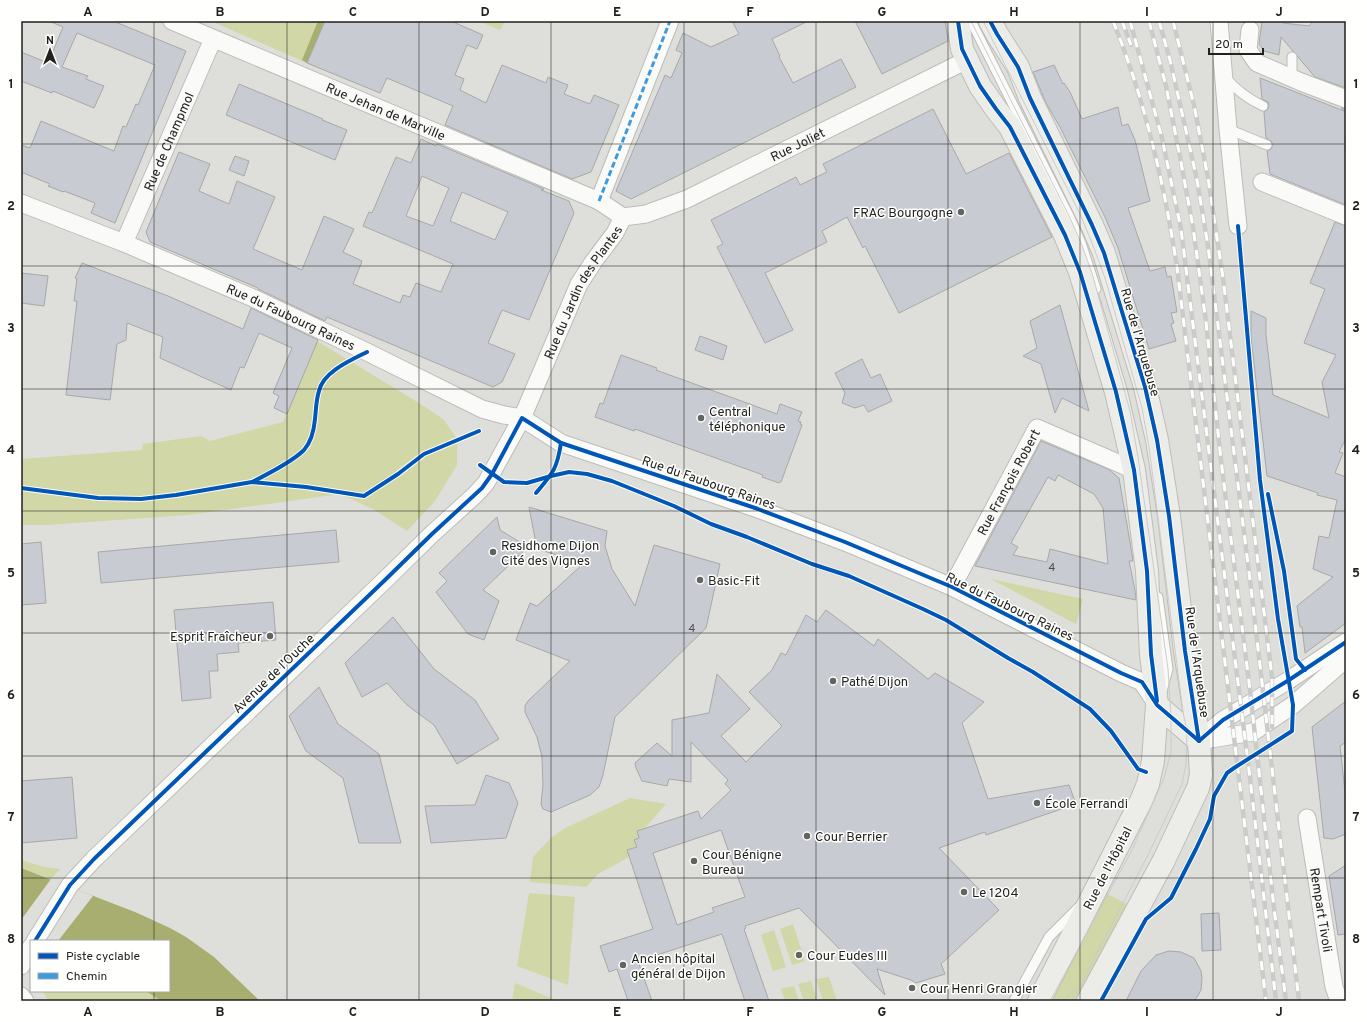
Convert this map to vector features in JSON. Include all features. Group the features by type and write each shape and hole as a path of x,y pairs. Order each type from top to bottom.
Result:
{"main road":[{"path":"958,21 962,49 967,60 980,86 1010,127 1065,235 1080,272 1116,392 1134,470 1147,571 1151,654 1158,705"},
{"name":"Rue de l'Arquebuse","path":"990,21 1018,67 1030,98 1092,225 1104,253 1145,387 1158,440 1169,516 1185,651 1200,741"},
{"name":"Rue du Faubourg Raines","path":"1158,705 1200,741"},
{"name":"Rue de l'Hôpital","path":"1039,1001 1141,801 1148,784 1153,761 1158,705"},
{"path":"1088,1001 1164,860 1198,788 1201,775 1200,741"}],"street":[{"name":"Rue Jehan de Marville","path":"172,21 599,201"},
{"path":"599,201 670,21"},
{"path":"1219,21 1238,226"},
{"path":"1250,30 1248,50 1257,63 1346,99"},
{"name":"Rue de Champmol","path":"124,243 213,39"},
{"name":"Rue Joliet","path":"623,216 646,214 687,199 967,60"},
{"path":"1272,183 1346,216"},
{"name":"Rue du Jardin des Plantes","path":"522,418 579,284 594,260 615,233 623,216 599,201"},
{"name":"Rue du Faubourg Raines","path":"21,203 124,243 253,298 374,355 482,410 522,418 562,443 758,509 845,542 952,587 1121,673 1142,682 1158,705"},
{"name":"Avenue de l'Ouche","path":"35,940 70,886 94,859 432,534 482,488 492,474 522,418"},
{"name":"Rue François Robert","path":"952,587 1036,428 1134,470"},
{"path":"1200,741 1223,720 1289,680 1346,642"},
{"path":"1200,741 1253,732 1293,705 1346,659"},
{"name":"Rempart Tivoli","path":"1307,818 1334,987 1339,1001"},
{"path":"21,955 30,948"},
{"path":"21,966 30,949"},
{"path":"21,996 25,1001"}],"lane":[{"path":"971,21 1070,218 1092,273 1098,296"},
{"path":"983,21 1006,65"},
{"path":"1292,57 1292,78"},
{"path":"1223,75 1234,88 1249,100 1263,106"},
{"name":"Rue de l'Arquebuse","path":"1012,79 1080,214 1105,278 1142,408 1155,484"},
{"path":"1228,129 1267,145"},
{"path":"1113,350 1130,411 1138,457 1168,669 1158,705"},
{"name":"Rue de l'Arquebuse","path":"1171,613 1178,667"},
{"name":"Rue de l'Arquebuse","path":"1184,697 1200,741"},
{"path":"1014,1001 1049,937 1097,888"}],"shaded area":[{"path":"211,21 325,21 307,63"},
{"path":"318,21 325,21 307,63 302,60"},
{"path":"478,21 505,21 500,30"},
{"path":"317,341 427,408 444,420 457,439 457,465 435,501 407,531 373,509 340,494 188,515 47,525 21,525 21,459 142,450 143,444 201,436 210,441 283,422"},
{"path":"991,579 1083,599 1076,624"},
{"path":"630,798 666,804 645,828 639,838 635,840 637,847 627,850 629,857 598,874 586,887 530,882 533,857 551,838 565,828"},
{"path":"21,860 44,867 60,869 51,879 21,868"},
{"path":"21,868 135,912 170,928 186,937 214,957 260,1001 161,1001 148,992 170,992 170,940 21,940"},
{"path":"1102,891 1127,904 1076,1001 1045,1001"},
{"path":"529,893 575,897 568,985 517,966"},
{"path":"793,924 805,961 792,965 780,929"},
{"path":"774,930 786,967 773,971 761,935"},
{"path":"829,977 837,1001 823,1001 816,979"},
{"path":"811,981 817,1001 804,1001 798,984"},
{"path":"515,983 558,1001 512,1001"},
{"path":"794,986 799,1001 785,1001 781,989"},
{"path":"43,992 148,992 161,1001 49,1001"}],"pier":[{"path":"51,879 93,896 59,940 30,940 30,946 21,942 21,920"}],"building":[{"path":"49,21 113,21 186,51 115,223 91,213 95,203 48,186 50,184 21,172 21,145 30,148 41,121 114,151 123,126 126,127 136,104 138,105 155,65 77,33 62,67 88,76 86,79 104,86 94,108 53,91 52,93 21,81 21,52 48,63 63,27"},
{"path":"325,21 451,21 483,35 477,49 467,45 455,75 464,79 460,90 486,103 502,65 546,83 548,77 568,85 564,94 590,104 594,95 619,105 591,172 572,179 445,125 453,106 387,78 380,93 307,63"},
{"path":"732,21 808,21 772,39 780,56 779,57 793,83 841,59 856,87 631,199 616,191 665,75 671,78 682,53 676,50 683,33 711,47 739,34"},
{"path":"855,21 945,21 948,41 882,74"},
{"path":"1262,21 1283,21 1283,23 1309,26 1313,21 1346,21 1346,88 1315,77 1281,37 1279,55 1264,51 1259,44"},
{"path":"1054,65 1063,84 1064,83 1070,92 1082,119 1118,107 1122,126 1128,124 1135,140 1150,201 1128,208 1150,271 1165,267 1167,277 1171,276 1177,312 1171,313 1174,323 1171,324 1176,341 1149,349 1118,248 1105,217 1060,127 1046,103 1033,72"},
{"path":"1260,78 1344,111 1341,108 1346,109 1346,205 1270,174 1267,151 1271,149 1273,145 1271,141 1266,138 1264,112 1268,109 1269,105 1268,102 1262,99"},
{"path":"239,84 347,130 335,160 226,115"},
{"name":"FRAC Bourgogne","path":"933,109 966,174 1009,153 1052,237 899,313 865,246 863,248 847,217 822,231 827,242 765,273 793,330 765,343 717,247 723,244 711,220 796,177 800,185 827,172 823,164"},
{"path":"421,139 436,146 437,144 569,201 574,213 529,320 502,310 488,343 515,354 502,382 493,387 327,317 325,321 258,288 150,242 146,232 179,152 210,164 199,191 229,204 237,181 275,197 253,249 302,270 324,216 354,229 343,252 362,261 353,284 400,303 403,295 410,297 416,283 441,292 453,264 363,226 369,212 372,213 396,157 411,163","holes":["422,176 449,188 433,226 406,216","462,192 508,212 495,240 450,221"]},
{"path":"235,156 249,161 244,176 229,170"},
{"path":"1335,222 1346,226 1346,438 1339,452 1343,453 1335,473 1346,477 1346,623 1305,653 1302,627 1300,627 1297,606 1333,577 1313,569 1319,536 1329,538 1337,500 1317,495 1318,493 1267,476 1251,337 1251,311 1266,318 1266,335 1273,395 1329,418 1322,382 1336,355 1304,343 1325,289 1310,283"},
{"path":"82,263 168,296 243,329 251,308 318,340 287,414 274,408 279,396 273,393 292,348 259,333 244,368 240,367 231,390 160,358 163,337 127,323 126,340 117,344 110,400 66,395 77,301 74,301 77,279 75,278"},
{"path":"21,273 48,276 44,306 21,303"},
{"path":"1060,305 1089,411 1062,398 1055,413 1041,364 1023,356 1037,348 1030,321"},
{"path":"700,336 727,346 723,360 695,350"},
{"name":"Central téléphonique","path":"621,355 657,368 656,370 777,414 780,404 802,412 798,421 801,422 800,424 802,425 781,482 779,483 762,477 763,475 635,429 634,431 595,417 600,403 603,404"},
{"path":"862,359 871,378 880,374 892,401 868,412 864,405 855,408 842,403 845,393 835,373"},
{"path":"1041,441 1108,469 1119,478 1133,561 1129,561 1136,600 975,566","holes":["1058,475 1094,494 1103,508 1108,564 1050,549 1047,562 1013,555 1018,547 1011,543 1048,477 1055,481"]},
{"path":"529,507 607,531 605,546 612,569 635,606 654,545 720,564 706,628 615,717 603,775 599,787 590,795 551,812 543,809 541,804 543,785 542,757 537,737 525,712 525,706 528,701 570,661 516,640 530,603 537,606 584,563 537,549"},
{"path":"497,517 500,530 528,547 483,590 499,601 484,640 468,634 436,592 447,581 439,573"},
{"path":"336,530 339,562 101,583 98,552"},
{"path":"41,542 46,603 21,605 21,544"},
{"path":"273,602 276,640 238,643 239,652 217,654 218,671 209,671 211,698 182,701 174,610"},
{"path":"826,610 874,646 878,639 928,679 935,673 984,702 962,723 988,799 1069,785 1076,804 986,835 985,832 939,848 999,910 941,964 945,974 916,983 877,969 885,995 799,908 745,926 746,928 744,929 769,1001 745,1001 722,934 638,961 652,1001 628,1001 617,969 609,972 600,946 653,929 627,850 637,847 634,840 639,838 637,831 698,811 701,819 731,790 725,784 728,780 691,742 691,782 669,779 667,786 642,781 635,763 657,743 672,756 672,720 709,713 717,674 750,709 721,736 746,762 782,726 749,692 772,670 781,653 786,655 806,615 817,622","holes":["721,830 745,897 712,908 714,912 677,925 653,853"]},
{"path":"393,617 434,669 475,700 499,739 457,764 434,725 407,705 387,683 362,697 345,663"},
{"path":"319,687 338,724 379,754 401,843 359,843 343,778 306,751 289,716"},
{"path":"1346,701 1346,742 1340,746 1346,801 1346,834 1333,839 1324,838 1312,727"},
{"path":"486,775 509,783 518,803 506,838 431,843 425,806 475,805"},
{"path":"72,777 77,838 21,843 21,781"},
{"path":"1346,865 1346,934 1338,935 1329,876"},
{"path":"1219,913 1221,950 1202,951 1201,914"},
{"path":"1169,951 1181,952 1194,958 1201,971 1201,990 1194,1001 1126,1001 1141,971 1156,955"}],"tram line":[{"path":"971,21 1070,218 1092,273 1130,411 1138,457 1168,669 1171,717 1171,752 1164,778 1132,850 1050,1001"},
{"path":"983,21 1080,214 1105,278 1142,408 1149,447 1183,712 1187,731 1186,764 1182,784 1148,855 1072,1001"},
{"path":"1064,1001 1074,989"}],"railway":[{"path":"1113,21 1135,81 1144,111 1166,204 1177,267 1266,1001"},
{"path":"1122,21 1131,45"},
{"path":"1130,21 1162,138 1181,229 1250,778 1276,1001"},
{"path":"1149,21 1166,86 1193,227 1206,322 1221,460 1250,690 1274,908 1286,1001"},
{"path":"1159,21 1170,60 1197,180 1208,246 1251,588 1299,1001"},
{"path":"1173,21 1194,105 1208,178 1223,278 1272,677 1272,727"}],"marked path":[{"path":"599,201 670,21"}],"cycle path":[{"path":"958,21 962,49 980,86 1010,127 1065,235 1080,272 1116,392 1134,470 1147,571 1151,654 1157,701"},
{"path":"990,21 1018,67 1030,98 1092,225 1104,253 1145,387 1157,440 1169,516 1185,651 1199,741"},
{"path":"1101,1001 1146,919 1171,898 1210,819 1214,796 1227,773 1292,731 1293,705 1278,619 1260,480 1238,226"},
{"path":"252,482 272,472 304,450 311,439 315,423 317,398 322,384 338,367 367,352"},
{"path":"36,940 70,885 94,859 432,534 482,488 492,474 522,418 561,443 758,509 845,542 952,587 1121,673 1142,682 1157,705 1199,741"},
{"path":"21,488 98,498 141,499 176,495 252,482 306,487 364,496 398,474 424,454 479,431"},
{"path":"536,493 547,480 556,465 561,443"},
{"path":"480,465 504,482 527,483 569,472 587,474 612,481 674,506 711,524 812,564 849,576 923,609 946,620 1033,672 1090,709 1111,731 1138,769 1146,772"},
{"path":"1268,494 1284,571 1296,659 1305,670"},
{"path":"1199,741 1223,720 1289,680 1346,642"}],"place":[{"name":"FRAC Bourgogne","path":"961,212"},
{"name":"Central téléphonique","path":"701,418"},
{"name":"Residhome Dijon Cité des Vignes","path":"493,552"},
{"name":"Basic-Fit","path":"700,580"},
{"name":"Esprit Fraîcheur","path":"270,636"},
{"name":"Pathé Dijon","path":"833,681"},
{"name":"École Ferrandi","path":"1037,803"},
{"name":"Cour Berrier","path":"807,836"},
{"name":"Cour Bénigne Bureau","path":"694,861"},
{"name":"Le 1204","path":"964,892"},
{"name":"Cour Eudes III","path":"799,955"},
{"name":"Ancien hôpital général de Dijon","path":"623,965"},
{"name":"Cour Henri Grangier","path":"912,988"}]}
